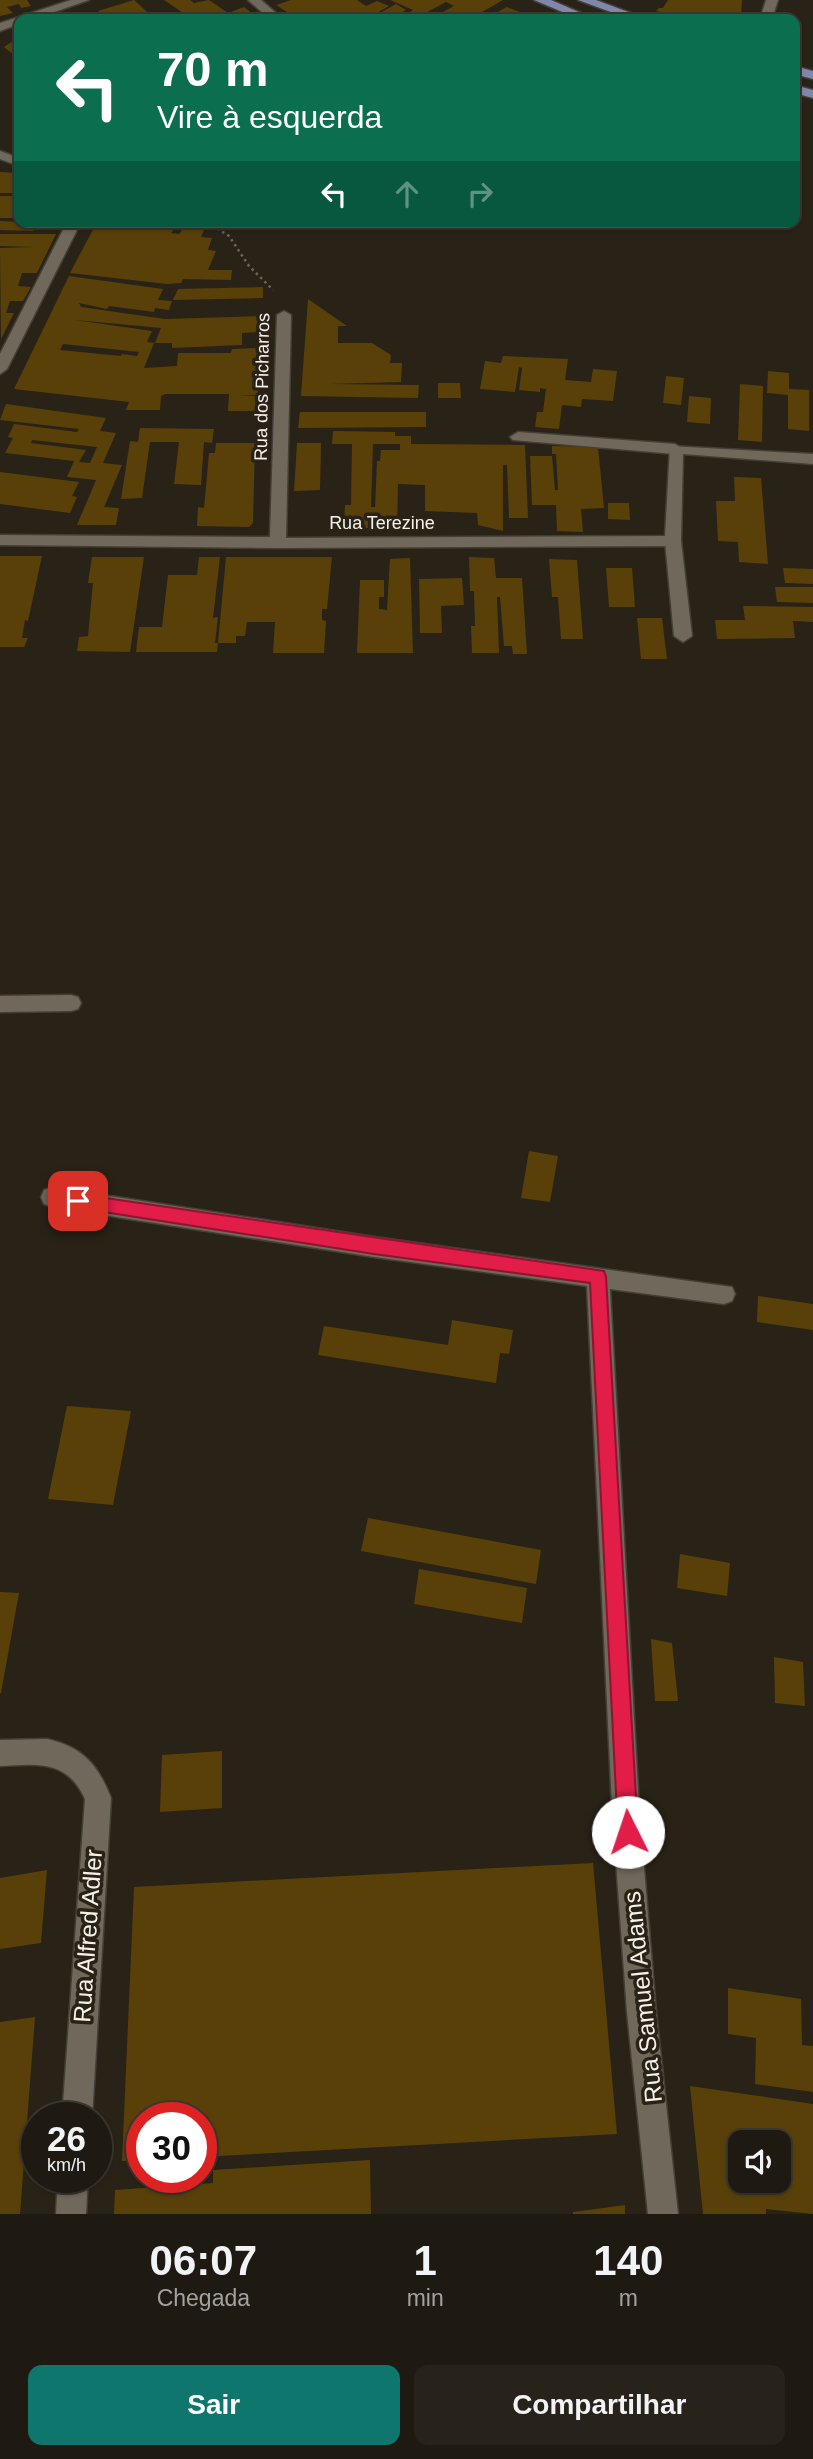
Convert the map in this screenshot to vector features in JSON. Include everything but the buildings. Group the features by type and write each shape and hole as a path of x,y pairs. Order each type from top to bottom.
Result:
{"main road":[{"path":"584,0 626,14"},
{"path":"546,1 577,14"}],"street":[{"path":"40,14 83,0"},
{"path":"254,0 272,14"},
{"path":"0,369 71,228"},
{"name":"Rua dos Picharros","path":"278,543 284,315"},
{"path":"517,437 813,459"},
{"path":"675,449 673,541 683,636"},
{"name":"Rua Terezine","path":"0,540 278,543 673,541"},
{"path":"0,1003 71,1003"},
{"path":"52,1197 374,1247 724,1294"},
{"name":"Rua Samuel Adams","path":"598,1277 623,1769 639,1986 663,2214"},
{"name":"Rua Alfred Adler","path":"0,1752 36,1751 75,1762 91,1778 98,1798 78,2102"},
{"path":"71,2214 72,2193"}],"path":[{"name":"Rua dos Picharros","path":"220,228 236,241 251,268 283,301 284,315"}],"route":[{"path":"78,1201 374,1247 598,1277 628,1832"}]}
